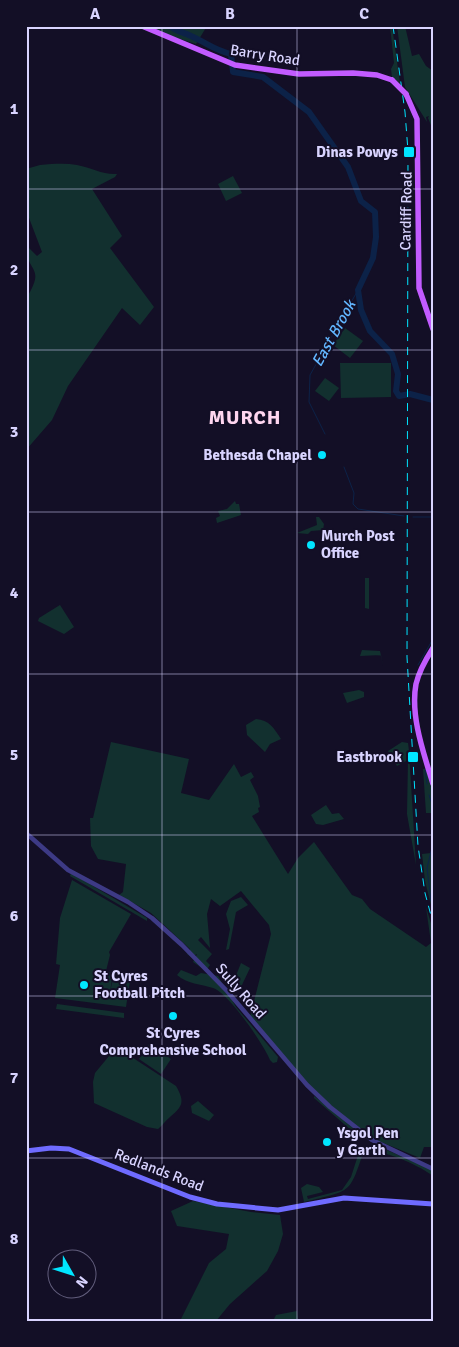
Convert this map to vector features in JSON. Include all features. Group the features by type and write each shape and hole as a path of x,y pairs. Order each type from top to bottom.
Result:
{"main road":[{"name":"Barry Road","path":"142,26 232,65 299,74 353,73 377,75 392,80 406,94"},
{"name":"Cardiff Road","path":"406,94 417,119 419,288 433,329"},
{"path":"433,648 419,675 415,693 417,721 433,784"},
{"name":"Redlands Road","path":"26,1151 51,1148 69,1149 190,1198 217,1204 274,1210 344,1198 433,1204"}],"street":[{"name":"Sully Road","path":"26,833 68,870 128,902 152,918 182,945 223,986 306,1086 330,1107 372,1140 433,1169"}],"green space":[{"path":"150,26 207,26 196,44 170,36"},
{"path":"390,26 392,26 400,83 392,77 391,69 394,63"},
{"path":"397,26 405,26 412,56 419,54 426,66 433,71 433,130 428,118 429,116 426,117 427,122 405,87"},
{"path":"72,164 117,174 115,177 92,189 122,236 110,248 154,307 140,325 122,308 68,386 52,420 26,450 26,299 35,280 35,275 29,261 26,245 37,256 42,252 26,210 26,169 40,165"},
{"path":"233,176 242,193 226,201 218,184"},
{"path":"345,328 363,341 350,358 333,345"},
{"path":"340,363 391,363 391,397 341,398"},
{"path":"325,378 339,388 329,401 315,391"},
{"path":"235,501 236,504 239,504 241,515 217,523 216,518 220,516 218,511 227,509"},
{"path":"316,517 319,517 324,524 323,530 311,531 308,534 297,533 317,525"},
{"path":"365,578 369,578 369,609 365,608"},
{"path":"60,605 74,627 64,634 38,621 39,618"},
{"path":"362,650 380,651 381,655 360,656"},
{"path":"359,690 364,692 364,697 347,703 343,693"},
{"path":"256,719 268,723 281,739 270,744 265,752 247,735 246,725"},
{"path":"111,742 189,759 181,793 209,800 234,764 241,777 251,772 254,777 250,780 258,796 260,807 258,808 259,812 252,816 288,874 298,858 314,842 352,895 362,899 370,909 426,947 431,943 426,907 433,930 433,1147 424,1147 420,1158 369,1137 315,1092 250,1017 271,934 269,925 241,891 220,906 211,899 207,914 210,948 201,937 198,940 212,954 206,961 210,965 208,968 202,968 193,962 197,954 191,957 187,954 190,949 151,913 119,895 123,892 126,864 98,859 91,846 90,818 93,818"},
{"path":"402,742 408,743 409,751 416,865 407,814 408,760 397,766 388,751"},
{"path":"423,769 426,769 433,794 433,817 432,813 426,813"},
{"path":"326,805 332,814 339,813 344,819 323,825 316,824 311,815"},
{"path":"433,847 433,913 425,881 422,854 431,853"},
{"path":"71,873 147,918 147,921 70,876"},
{"path":"72,880 131,914 109,952 106,971 113,973 110,992 113,979 130,981 126,1007 55,998 60,965 56,964 60,918"},
{"path":"241,897 248,905 236,912 229,949 226,950 230,929 226,914 231,901"},
{"path":"241,963 250,968 241,987 233,983"},
{"path":"181,970 196,976 201,973 218,976 236,1007 278,1057 277,1062 273,1063 270,1060 253,1032 236,1009 220,992 181,978 177,975"},
{"path":"57,1004 124,1013 124,1018 56,1009"},
{"path":"119,1044 127,1054 176,1086 179,1091 181,1096 180,1107 158,1129 147,1127 94,1103 93,1082 95,1073"},
{"path":"149,1044 171,1059 161,1074 139,1059"},
{"path":"314,1096 360,1132 359,1137 314,1098"},
{"path":"198,1101 214,1115 209,1121 192,1113 191,1106"},
{"path":"373,1144 433,1170 433,1176 411,1163 393,1156 376,1152 370,1153"},
{"path":"361,1146 365,1147 360,1163 352,1182 347,1188 332,1195 304,1202 301,1188 307,1184 319,1187 323,1192 307,1196 308,1199 342,1190 351,1177"},
{"path":"193,1201 251,1212 280,1215 283,1234 278,1251 267,1271 230,1304 216,1321 180,1321 209,1263 226,1249 229,1234 177,1226 171,1211"},
{"path":"297,1311 298,1321 273,1321 276,1315"}],"waterway":[{"path":"170,26 175,30 231,54 233,72 263,77 309,112 348,167 361,201 375,212 376,237 373,258 358,290 361,310 370,331 392,354 398,374 396,391 399,396 410,394 433,400"},
{"name":"East Brook","path":"325,434 309,402 310,375 358,290"},
{"name":"East Brook","path":"344,467 354,493 353,504 358,509 404,516"},
{"name":"East Brook","path":"413,517 433,517"},
{"name":"East Brook","path":"418,665 433,639"},
{"name":"East Brook","path":"425,769 427,784"},
{"name":"East Brook","path":"429,795 433,807"},
{"name":"East Brook","path":"431,901 427,868 433,843"}],"railway":[{"path":"393,26 405,112 408,151 407,657 418,846 425,893 433,923"}],"place":[{"name":"Dinas Powys","path":"409,152"},
{"name":"Bethesda Chapel","path":"322,455"},
{"name":"Murch Post Office","path":"311,545"},
{"name":"Eastbrook","path":"413,757"},
{"name":"St Cyres Football Pitch","path":"84,985"},
{"name":"St Cyres Comprehensive School","path":"173,1016"},
{"name":"Ysgol Pen y Garth","path":"327,1142"}],"district":[{"name":"MURCH","path":"245,417"}]}
